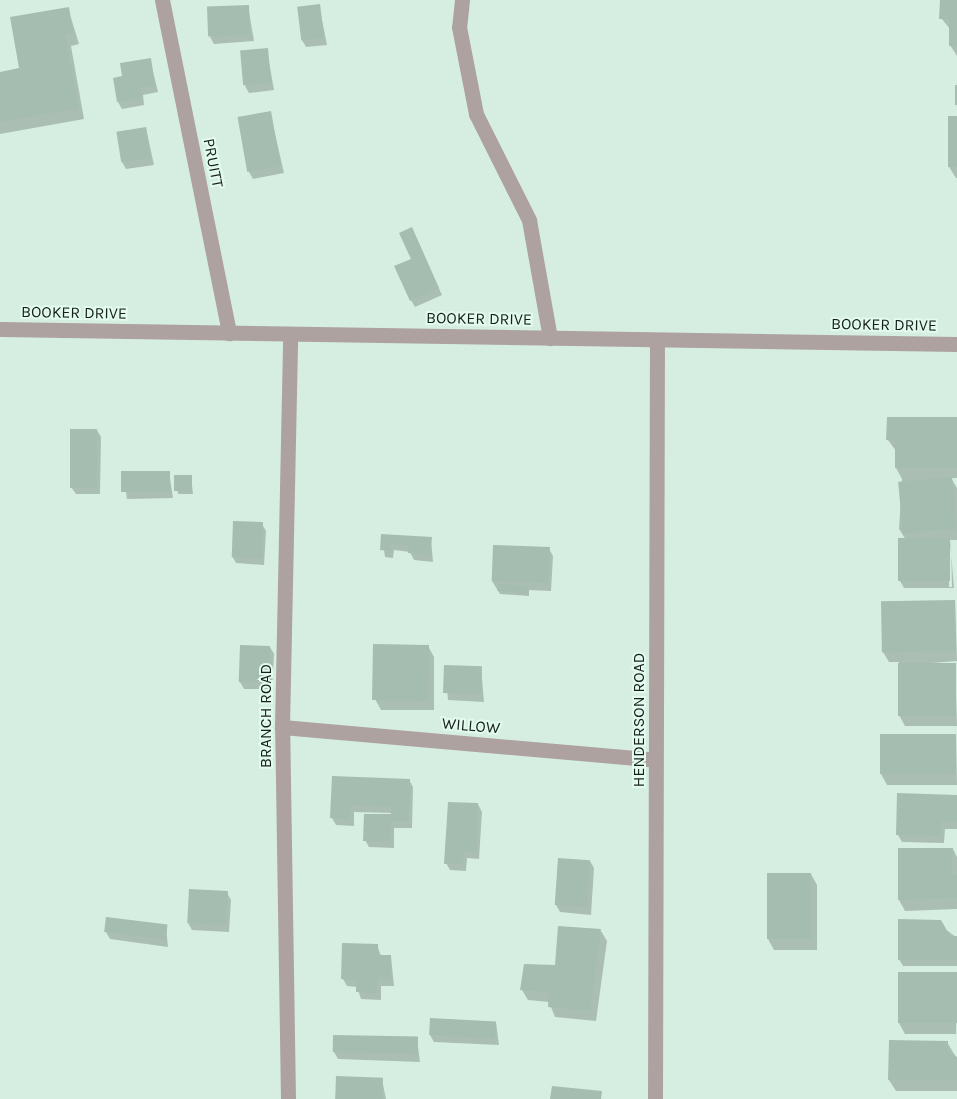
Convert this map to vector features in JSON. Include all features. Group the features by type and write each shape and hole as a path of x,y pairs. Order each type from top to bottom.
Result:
{"street":[{"name":"PRUITT","path":"162,0 229,333"},
{"path":"462,0 459,27 476,114 529,220 550,338"},
{"name":"BOOKER DRIVE","path":"0,329 550,338 657,342 957,344"},
{"name":"BRANCH ROAD","path":"288,1099 282,727 290,334"},
{"name":"HENDERSON ROAD","path":"655,1099 657,342"},
{"name":"WILLOW","path":"282,727 656,760"}],"building":[{"path":"940,0 957,0 957,46 949,46 949,19 939,19"},
{"path":"320,4 324,38 301,41 297,7"},
{"path":"249,5 250,35 208,36 207,6"},
{"path":"69,7 73,33 65,35 79,108 0,122 0,72 19,68 10,17"},
{"path":"268,48 271,83 243,85 240,50"},
{"path":"151,58 155,86 140,88 141,98 117,102 113,78 122,76 120,63"},
{"path":"955,85 957,85 957,105 955,105"},
{"path":"271,111 281,166 247,172 238,117"},
{"path":"948,116 957,116 957,167 948,167"},
{"path":"146,127 151,158 121,162 116,132"},
{"path":"412,227 439,288 410,301 394,266 411,259 399,233"},
{"path":"887,417 957,417 957,468 895,468 895,441 886,440"},
{"path":"70,429 97,429 97,488 70,488"},
{"path":"121,471 170,471 170,492 121,492"},
{"path":"174,475 192,475 192,491 174,491"},
{"path":"952,477 957,529 903,534 898,482"},
{"path":"233,521 263,522 262,558 232,557"},
{"path":"381,534 432,537 430,555 408,553 409,545 391,544 390,551 380,550"},
{"path":"898,538 950,538 950,581 898,581"},
{"path":"493,545 550,547 549,583 492,581"},
{"path":"498,584 528,586 527,593 498,591"},
{"path":"955,600 956,651 882,652 881,601"},
{"path":"373,644 429,645 428,701 372,700"},
{"path":"240,645 270,646 269,683 239,682"},
{"path":"898,663 956,663 956,716 898,716"},
{"path":"444,665 482,666 481,694 443,693"},
{"path":"880,734 956,734 956,774 880,774"},
{"path":"332,776 410,779 409,808 351,805 350,819 330,818"},
{"path":"897,793 957,795 957,822 941,822 941,836 896,835"},
{"path":"448,802 478,803 476,852 464,852 463,864 444,864"},
{"path":"391,808 409,808 408,821 391,821 390,841 363,841 364,814 391,814"},
{"path":"898,848 953,848 951,875 957,875 957,898 898,900"},
{"path":"558,858 590,860 587,907 555,905"},
{"path":"767,873 811,873 811,939 767,939"},
{"path":"189,889 228,891 226,925 187,923"},
{"path":"106,917 168,925 166,939 104,932"},
{"path":"898,919 941,920 950,936 957,936 957,960 898,960"},
{"path":"558,926 601,929 590,1011 548,1007 549,992 520,990 524,964 555,965"},
{"path":"342,943 378,944 378,955 391,955 391,979 377,979 377,993 356,992 356,980 341,979"},
{"path":"898,972 957,972 957,1023 898,1023"},
{"path":"430,1018 496,1021 495,1038 429,1035"},
{"path":"333,1035 418,1036 418,1053 333,1052"},
{"path":"889,1040 948,1041 948,1051 957,1057 957,1080 888,1080"},
{"path":"336,1076 383,1078 382,1099 335,1099"},
{"path":"552,1086 602,1091 601,1099 550,1099"}]}
